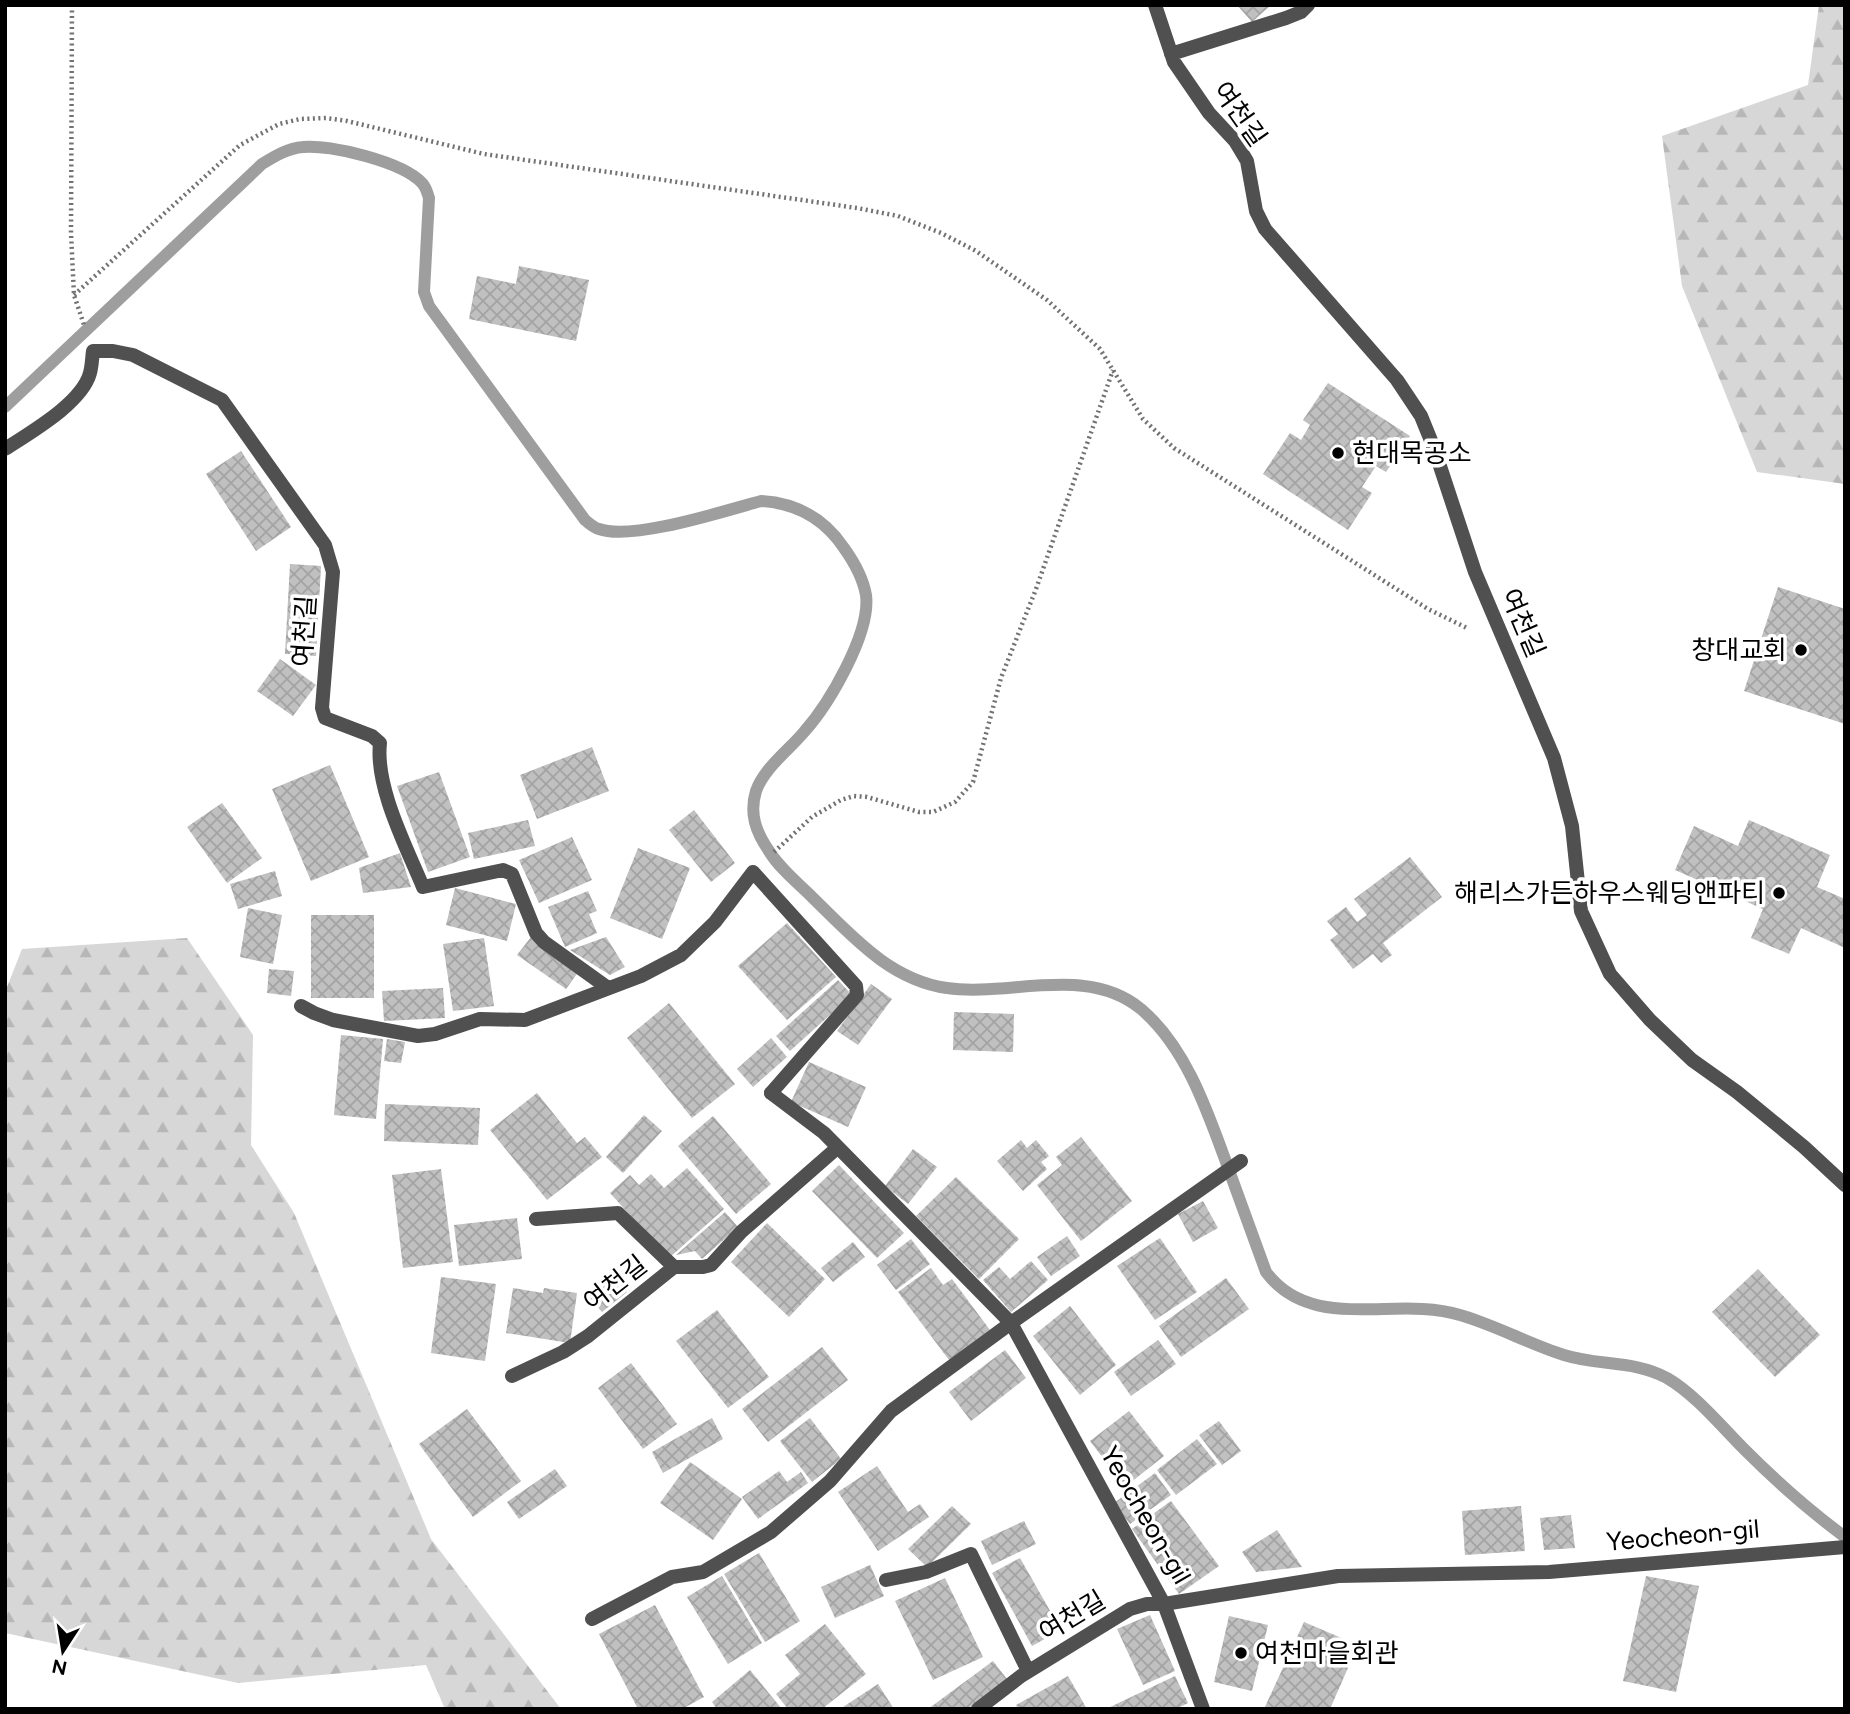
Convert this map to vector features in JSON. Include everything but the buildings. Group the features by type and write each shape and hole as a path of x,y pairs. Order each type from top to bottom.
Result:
{"street":[{"name":"여천길","path":"1155,5 1171,54 1209,113 1235,141 1247,162 1256,211 1265,229 1397,380 1421,416 1475,572 1554,758 1572,826 1581,911 1610,974 1650,1020 1692,1060 1737,1092 1845,1185"},
{"name":"여천길","path":"1171,54 1286,18 1301,12 1308,5"},
{"name":"여천길","path":"5,449 43,424 80,393 90,374 93,351 133,355 222,400 325,545 333,572 323,708 325,718 372,736 380,743 379,754 388,795 423,887 503,870 512,874 537,933 544,942 608,988"},
{"name":"Yeocheon-gil","path":"608,988 662,967 681,955 715,922 753,872 856,986 857,995 771,1093 824,1133 1011,1323 1164,1604 1338,1576 1549,1572 1845,1547"},
{"path":"301,1006 333,1020 418,1036 435,1034 480,1019 525,1020 608,988"},
{"name":"여천길","path":"512,1376 563,1352 588,1336 674,1267 703,1268 711,1265 741,1231 837,1148"},
{"path":"592,1619 672,1577 703,1572 771,1532 830,1481 891,1411 1241,1161"},
{"path":"536,1219 618,1213 674,1267"},
{"path":"886,1580 926,1572 971,1555 1028,1671"},
{"name":"여천길","path":"978,1709 1028,1671 1130,1609 1147,1604 1164,1604"},
{"path":"1164,1604 1200,1708"}],"path":[{"path":"72,5 71,233 74,295 240,145 279,124 300,119 326,118 347,121 484,154 857,208 919,223 976,251 1047,300 1100,349 1143,419 1183,453 1427,608 1507,647"},
{"path":"798,829 828,806 854,796 867,797 919,812 933,812 955,802 973,782 1002,678 1113,369"}],"green space":[{"path":"1819,5 1845,5 1845,484 1757,472 1682,286 1662,136 1808,85"},
{"path":"187,938 253,1035 251,1145 294,1213 431,1539 561,1709 445,1709 426,1665 238,1683 5,1633 5,992 22,949"}],"waterway":[{"path":"5,407 262,164 272,158 297,148 330,148 366,156 413,175 423,185 429,198 424,292 429,306 585,520 599,529 614,532 633,531 678,523 761,501 774,502 797,509 818,520 836,537 855,565 866,595 866,611 855,648 836,686 814,720 765,775 756,791 753,807 757,830 773,858 842,927 890,966 926,983 971,990 1072,985 1097,988 1120,996 1141,1009 1157,1025 1184,1063 1214,1129 1266,1272 1285,1291 1307,1302 1331,1308 1435,1310 1460,1315 1564,1355 1654,1372 1688,1393 1781,1484 1845,1537"}],"place":[{"name":"현대목공소","path":"1338,453"},
{"name":"창대교회","path":"1801,650"},
{"name":"해리스가든하우스웨딩앤파티","path":"1779,893"},
{"name":"여천마을회관","path":"1241,1653"}]}
